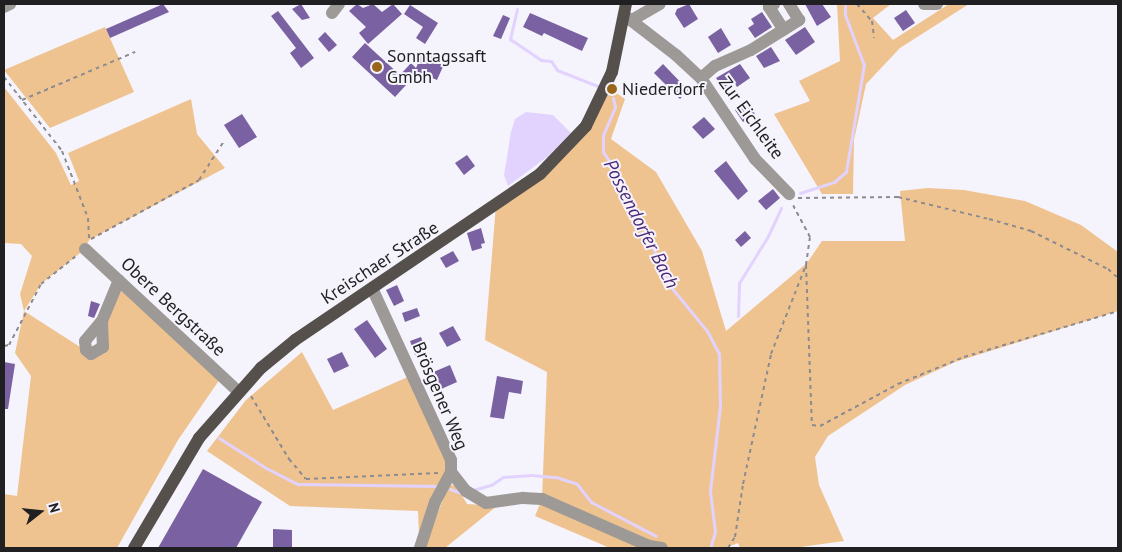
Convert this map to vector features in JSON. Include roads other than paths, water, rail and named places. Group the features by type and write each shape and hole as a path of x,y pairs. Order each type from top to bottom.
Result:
{"main road":[{"name":"Kreischaer Straße","path":"134,548 199,438 238,390 296,340 540,174 586,126 612,72 627,13"}],"street":[{"path":"4,7 10,4"},
{"path":"627,13 660,4"},
{"path":"774,4 769,7 784,30"},
{"name":"Zur Eichleite","path":"701,78 715,66 784,30 799,20 789,4"},
{"path":"924,4 937,4"},
{"name":"Zur Eichleite","path":"627,13 676,54 701,78 755,159 789,194"},
{"name":"Obere Bergstraße","path":"87,245 119,280 238,390"},
{"path":"102,321 119,280"},
{"name":"Brösgener Weg","path":"372,288 447,449 451,472 435,502 420,548"},
{"path":"451,472 466,491 486,503 523,498 542,499 649,546 662,548"}],"waterway":[{"path":"800,193 834,182 846,172 864,65 845,15 845,4"},
{"name":"Possendorfer Bach","path":"517,9 510,39 541,60 551,61 557,70 600,87"},
{"name":"Possendorfer Bach","path":"613,98 615,107 603,135 603,152 620,176 671,287 707,331 719,354 720,406 710,491 715,532 710,548"},
{"path":"738,316 739,283 768,236 781,208"},
{"path":"219,438 266,468 298,484 439,486"},
{"path":"473,490 491,485 503,477 531,475 556,477 577,484 591,502 656,536"},
{"path":"450,489 461,493"}],"place":[{"name":"Sonntagssaft Gmbh","path":"377,67"},
{"name":"Niederdorf","path":"612,89"}]}
